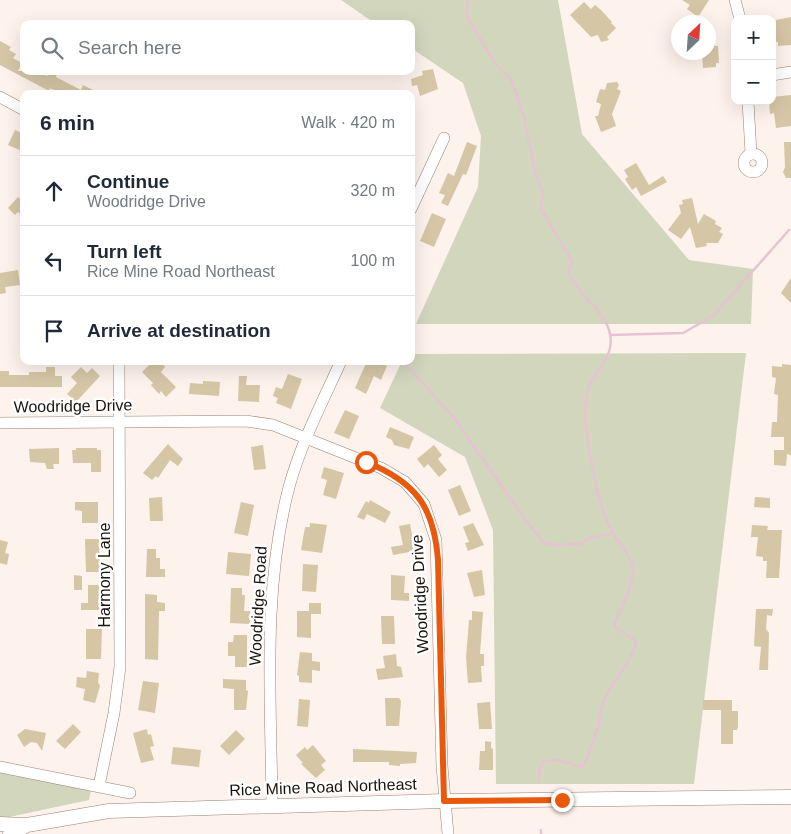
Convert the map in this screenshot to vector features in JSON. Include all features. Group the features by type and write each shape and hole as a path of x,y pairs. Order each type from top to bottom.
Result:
{"main road":[{"name":"Rice Mine Road Northeast","path":"10,834 27,825 109,811 444,801 788,796"},
{"path":"0,824 27,825"}],"street":[{"path":"735,0 739,15"},
{"path":"776,74 791,72"},
{"path":"0,97 20,108"},
{"path":"748,105 751,154"},
{"path":"415,201 444,138"},
{"name":"Harmony Lane","path":"99,786 114,713 120,667 119,365"},
{"name":"Woodridge Road","path":"272,805 273,569 289,487 305,439 339,365"},
{"name":"Woodridge Drive","path":"0,423 246,421 273,425 381,468 398,477 419,496 432,522 438,560 444,801 448,834"},
{"path":"0,768 130,793"}],"green space":[{"path":"341,0 558,0 582,134 689,260 753,269 751,324 416,324 478,187 481,136 463,83 415,51 415,20 370,20"},
{"path":"746,353 694,784 496,784 493,530 465,457 380,408 400,365 415,365 415,354"},
{"path":"0,772 91,790 89,800 0,819"}],"building":[{"path":"682,0 709,0 699,15 695,15 687,9 690,5"},
{"path":"584,2 591,9 595,5 616,28 607,37 609,40 601,42 598,35 591,37 570,15"},
{"path":"791,17 791,45 778,46 778,42 776,42 776,20"},
{"path":"0,41 11,47 9,50 16,54 13,58 20,62 18,71 20,71 20,75 57,75 56,77 81,90 54,90 50,88 47,90 0,65"},
{"path":"716,46 718,46 719,63 716,63 716,67 703,68 702,60 716,60"},
{"path":"433,69 438,89 420,96 417,85 412,86 411,79 423,75 422,71"},
{"path":"617,82 619,85 617,89 621,91 612,114 616,126 601,132 595,116 598,116 601,104 596,102 600,89 605,90 607,83"},
{"path":"83,85 93,90 81,90"},
{"path":"791,95 791,126 776,128 774,113 770,114 769,105 776,105 776,97"},
{"path":"15,130 20,132 20,150 8,145"},
{"path":"467,142 477,146 466,175 463,174 448,206 441,203 445,195 439,193 448,173 454,176"},
{"path":"784,142 791,142 791,178 786,178 783,172 785,167"},
{"path":"636,163 649,185 663,176 667,182 641,196 636,187 632,190 625,179 628,177 624,170"},
{"path":"18,197 20,199 20,214 18,212 15,215 8,208"},
{"path":"692,198 698,224 704,214 716,221 715,224 722,228 719,232 723,234 718,243 706,243 707,246 696,248 690,227 681,239 668,230 681,213 679,205 683,204 682,200"},
{"path":"432,213 446,219 434,247 420,241"},
{"path":"18,270 20,285 5,287 6,293 0,294 0,273"},
{"path":"791,278 791,303 781,293"},
{"path":"782,364 791,365 791,455 787,454 786,466 774,465 774,450 784,450 784,437 771,437 772,422 777,422 778,395 774,394 776,378 772,377 772,366 782,367"},
{"path":"149,365 163,365 165,367 161,372 176,387 166,397 161,391 159,394 151,385 153,383 142,372"},
{"path":"365,365 387,366 381,380 374,376 366,394 355,388"},
{"path":"46,367 55,367 55,376 62,376 62,387 0,387 0,371 9,371 9,375 29,375 29,372 46,372"},
{"path":"81,367 87,373 92,368 100,376 76,402 67,394 77,383 71,377"},
{"path":"288,374 302,379 291,409 276,403 278,398 273,396 276,387 282,389"},
{"path":"239,376 247,376 246,385 260,385 259,402 238,401"},
{"path":"203,381 220,382 219,396 189,394 190,383 203,384"},
{"path":"345,410 359,416 349,439 334,433"},
{"path":"390,427 414,437 409,449 394,445 392,440 386,437"},
{"path":"168,444 183,459 178,466 170,460 158,478 156,476 152,480 143,473"},
{"path":"263,445 266,469 254,470 251,447"},
{"path":"434,445 442,455 438,459 447,470 439,477 428,464 424,468 417,459"},
{"path":"59,448 59,464 53,464 54,469 47,469 45,463 30,462 29,449"},
{"path":"76,448 97,448 97,450 101,450 101,472 91,472 91,463 73,463 72,450 76,450"},
{"path":"324,467 344,473 336,499 323,495 327,480 321,478"},
{"path":"460,485 471,511 459,516 448,490"},
{"path":"162,497 163,521 150,521 149,498"},
{"path":"755,497 770,498 770,508 754,507"},
{"path":"370,500 391,512 385,523 367,514 364,520 357,517 366,501 369,503"},
{"path":"75,502 98,502 98,523 82,523 82,511 75,510"},
{"path":"241,502 254,505 248,536 234,533"},
{"path":"310,523 327,525 322,553 301,550 305,527 310,527"},
{"path":"473,523 484,545 468,551 465,543 469,542 463,527"},
{"path":"410,524 415,551 393,555 391,547 403,545 399,526"},
{"path":"752,525 768,526 767,530 782,530 779,578 766,578 767,561 763,561 763,557 756,556 758,537 751,537"},
{"path":"85,539 99,539 100,572 86,572"},
{"path":"0,540 8,542 5,553 9,554 7,565 0,563"},
{"path":"147,549 156,549 156,558 160,558 160,569 165,569 165,577 146,577"},
{"path":"228,552 251,554 249,576 226,574"},
{"path":"303,564 318,565 316,592 302,591"},
{"path":"482,570 485,595 474,597 467,573"},
{"path":"74,575 82,576 82,590 74,590"},
{"path":"391,575 405,576 404,593 409,593 409,601 391,600"},
{"path":"88,585 99,585 100,610 81,610 81,603 88,603"},
{"path":"231,588 242,588 242,595 245,595 244,611 250,611 250,624 230,623"},
{"path":"145,594 157,595 157,602 165,603 165,611 159,611 158,660 145,659"},
{"path":"309,603 321,603 321,614 311,614 311,638 297,637 297,611 309,611"},
{"path":"756,609 773,609 772,616 767,615 766,629 769,633 768,670 759,670 761,647 754,646"},
{"path":"472,611 483,612 480,654 484,654 484,666 481,666 482,682 468,683 466,658 469,620 472,620"},
{"path":"381,616 394,616 395,644 382,644"},
{"path":"86,629 102,629 101,659 86,659"},
{"path":"234,635 247,635 247,667 235,667 235,656 228,656 228,642 233,642"},
{"path":"300,652 312,653 312,661 320,662 320,671 312,670 312,683 299,682 299,676 297,675"},
{"path":"396,654 397,666 401,667 403,677 378,680 376,669 385,668 383,656"},
{"path":"87,671 99,673 98,682 100,686 95,703 83,700 85,689 76,687 77,677 86,678"},
{"path":"223,679 246,680 246,690 248,691 246,710 234,710 234,689 223,688"},
{"path":"143,681 159,683 155,713 138,710"},
{"path":"385,698 399,698 401,701 399,726 386,726"},
{"path":"299,699 310,700 308,727 297,726"},
{"path":"703,700 732,700 732,711 738,711 738,727 737,730 733,730 733,744 721,744 721,710 703,710"},
{"path":"490,702 492,729 479,729 477,703"},
{"path":"73,724 81,732 65,749 56,741"},
{"path":"25,729 46,733 42,751 37,743 31,742 24,747 17,735"},
{"path":"147,729 148,735 151,734 154,746 150,747 154,760 141,763 133,733"},
{"path":"236,730 245,739 229,755 220,746"},
{"path":"485,741 491,742 491,748 493,749 493,770 479,770 480,751 485,751"},
{"path":"313,745 326,761 321,765 325,770 316,778 301,764 303,763 296,755 305,747 307,750"},
{"path":"173,747 201,750 199,767 171,764"},
{"path":"353,749 417,752 416,763 400,764 400,766 389,765 389,762 353,762"}],"waterway":[{"path":"468,0 466,15 496,65 512,81 524,117 535,173 543,191 541,209 572,261 568,272 572,280 601,315 609,330 611,339 608,354 587,393 586,427 592,467 603,510 613,533 629,557 633,567 630,587 614,626 636,641 631,656 604,700 598,727 583,767 557,760 543,762 539,770 539,781"},
{"path":"610,335 683,333 713,316 789,230"},
{"path":"407,365 454,418 524,518 544,543 559,545 580,544 590,538 612,533"}],"route":[{"path":"366,462 381,468 405,482 419,496 432,522 438,560 438,627 444,801 562,800"}]}
